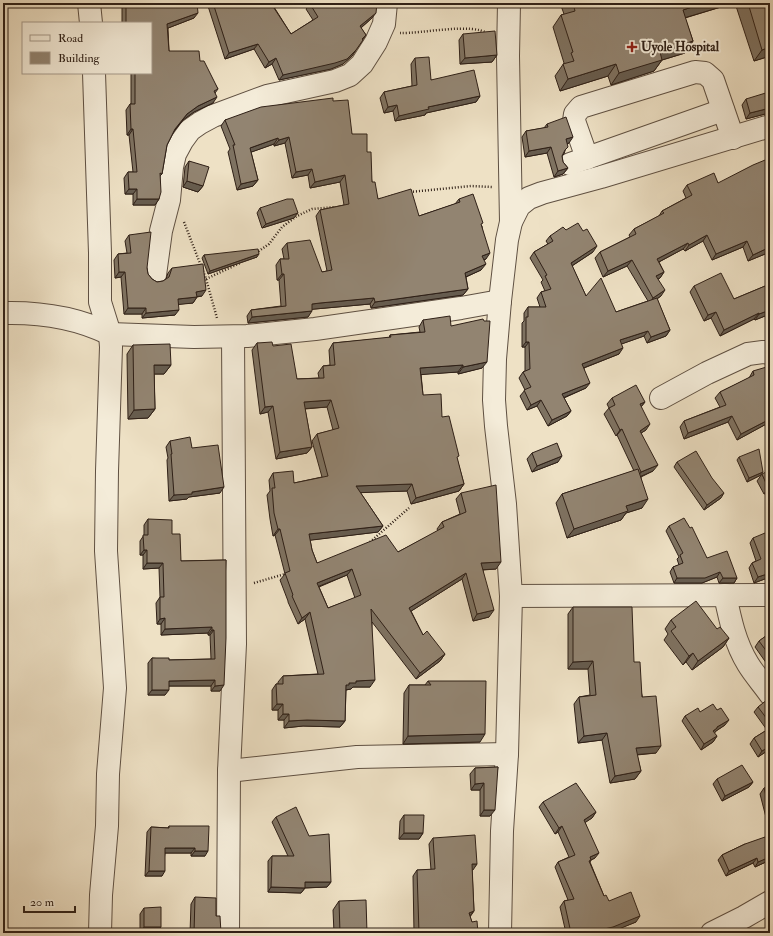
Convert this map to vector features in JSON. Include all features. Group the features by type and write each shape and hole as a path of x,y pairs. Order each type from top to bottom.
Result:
{"street":[{"path":"89,3 91,22"},
{"path":"500,933 502,831 507,754 511,596 506,519 494,400 495,359 500,301 507,240 511,222 508,56 509,3"},
{"path":"155,275 161,231 169,200 172,167 175,154 190,130 200,122 213,116 267,96 335,81 350,75 362,64 376,42 384,24 386,5"},
{"path":"722,110 578,161 574,121 575,114 581,107 696,72 705,73 713,80 722,110 733,138"},
{"path":"94,74 100,302 110,334 111,347 106,551 115,688 109,768 107,826 101,895 100,933"},
{"path":"511,222 519,206 529,198 542,193 601,177 770,126"},
{"path":"3,313 45,314 64,317 97,327 110,334 228,338 322,328 500,301"},
{"path":"228,338 236,587 229,771 228,933"},
{"path":"661,398 707,373 748,354 763,352 770,353"},
{"path":"725,595 733,630 740,649 748,664 770,694"},
{"path":"511,596 770,595"},
{"path":"229,771 357,757 507,754"},
{"path":"712,933 770,902"}],"path":[{"path":"386,5 394,30 399,33 465,29 481,30 490,35 508,56"},
{"path":"376,200 396,194 436,189 471,186 511,187"},
{"path":"252,256 269,244 282,227 297,216 312,209 336,207"},
{"path":"183,218 193,250 206,279 228,338"},
{"path":"206,279 246,259"},
{"path":"364,545 371,542 409,508"},
{"path":"236,587 291,573"}],"building":[{"path":"126,3 197,3 198,13 167,24 169,51 199,51 200,61 204,61 218,89 214,91 217,97 198,106 187,114 175,129 167,145 162,174 160,173 161,192 159,199 137,199 137,189 129,189 128,172 137,172 133,129 131,129 130,104 135,104 135,74 152,74 152,22 126,22"},
{"path":"213,3 276,3 272,5 291,34 318,17 310,4 311,3 377,3 376,13 360,26 366,35 356,50 347,59 283,75 276,58 269,62 258,44 229,53"},
{"name":"Uyole Hospital","path":"573,3 704,3 683,10 693,41 660,52 662,60 619,73 616,64 568,79 563,64 574,61 571,53 573,52 561,15 575,11"},
{"path":"748,3 770,3 770,47 762,50"},
{"path":"495,31 497,55 465,58 463,34"},
{"path":"429,57 431,80 474,70 480,96 428,107 429,109 399,116 397,105 388,107 384,92 417,85 415,58"},
{"path":"769,92 770,108 750,113 746,99"},
{"path":"333,98 333,101 348,100 352,134 367,134 367,152 371,152 372,182 375,182 378,199 411,189 419,216 460,202 459,199 473,194 483,223 481,224 490,253 482,256 486,264 465,273 468,289 375,302 374,298 312,304 312,311 252,317 251,310 286,306 284,274 282,274 280,259 289,259 287,243 310,240 322,272 332,270 320,210 349,204 345,175 315,182 312,169 296,172 289,137 279,140 278,138 250,148 258,180 241,184 233,145 235,145 225,120 261,107"},
{"path":"566,117 573,137 566,139 568,147 562,156 563,162 568,168 558,171 551,147 529,151 526,131 548,127 547,124"},
{"path":"770,158 770,247 753,255 747,241 716,254 707,235 689,245 688,243 657,259 664,272 656,276 665,290 653,298 632,260 608,271 600,252 636,234 634,229 664,213 662,211 692,195 687,185 714,173 718,183"},
{"path":"189,161 209,167 203,186 187,181"},
{"path":"287,199 293,199 298,213 266,224 260,208"},
{"path":"578,223 583,231 587,229 597,246 571,263 586,296 601,278 616,312 657,298 670,330 651,337 648,331 620,340 623,348 582,364 590,383 562,394 571,411 552,420 541,400 531,405 524,390 531,387 523,372 530,369 529,342 526,342 526,317 528,317 528,307 546,307 541,292 551,289 545,276 547,275 534,252 553,241 550,236 563,227 566,230"},
{"path":"151,232 147,268 148,274 152,279 157,282 163,281 169,277 172,268 203,264 206,290 196,292 197,297 178,299 179,310 146,313 146,308 128,308 125,272 119,272 118,254 131,253 129,235"},
{"path":"258,249 259,254 210,271 204,255"},
{"path":"721,273 734,299 770,284 770,310 759,313 724,330 716,312 708,315 694,286"},
{"path":"450,316 451,326 483,319 484,321 490,321 487,362 463,367 463,365 420,368 423,395 441,394 442,417 449,416 464,484 416,498 412,484 356,486 383,526 309,534 312,550 317,563 386,535 398,552 444,527 442,522 466,512 461,493 496,485 501,562 481,563 494,610 477,614 466,573 409,608 423,635 427,631 445,654 420,673 371,609 375,680 356,681 356,683 349,683 349,685 346,685 345,721 289,721 289,714 283,714 283,704 277,704 276,684 283,684 283,676 324,674 310,612 302,618 292,596 293,595 285,573 290,571 280,529 278,529 274,513 272,488 275,488 273,473 293,471 294,483 328,476 317,434 339,428 331,400 304,402 312,447 280,452 273,406 265,407 257,343 272,342 273,346 291,344 297,379 324,378 323,366 335,365 333,343 425,332 423,320","holes":["352,569 361,595 328,608 317,583"]},
{"path":"170,344 171,365 154,365 155,409 134,410 133,345"},
{"path":"770,366 770,419 741,434 732,416 688,433 684,421 726,405 720,392 754,375 753,371"},
{"path":"636,385 645,402 640,404 650,424 640,431 658,465 641,472 622,429 620,430 609,408 615,405 612,398"},
{"path":"190,437 192,448 218,445 224,487 192,492 192,494 174,495 170,441"},
{"path":"557,443 562,456 537,466 532,453"},
{"path":"759,449 763,472 749,478 739,457"},
{"path":"696,451 712,478 724,493 707,505 677,462"},
{"path":"638,469 648,499 626,506 628,511 574,529 562,494"},
{"path":"770,470 770,487 768,488 762,474"},
{"path":"684,518 690,528 692,527 707,558 727,551 737,578 723,578 720,572 705,578 677,578 673,567 683,563 680,555 683,553 669,526"},
{"path":"148,519 172,520 172,534 180,534 181,561 226,560 226,638 224,685 215,686 215,680 169,681 169,690 152,690 152,658 169,658 169,660 215,659 214,630 212,630 212,627 165,629 165,618 160,619 160,597 164,597 163,563 147,563 147,550 144,550 143,535 148,535"},
{"path":"765,533 770,544 770,573 758,577 752,563 761,559 753,538"},
{"path":"696,601 717,629 720,627 729,638 698,661 693,653 689,656 671,631 676,627 671,620"},
{"path":"573,607 632,607 634,662 640,662 642,697 656,696 661,746 636,748 641,771 615,776 607,733 584,736 579,697 596,695 593,661 573,662"},
{"path":"770,633 770,656 759,641"},
{"path":"428,681 486,681 485,734 408,736 409,685 431,685"},
{"path":"770,699 770,723 758,707"},
{"path":"713,704 717,710 721,708 729,720 717,727 713,731 717,736 704,744 685,716 698,708 700,712"},
{"path":"770,728 770,746 762,751 754,738"},
{"path":"742,765 753,782 725,796 717,779"},
{"path":"498,767 495,810 484,810 484,783 475,784 475,768"},
{"path":"576,783 596,812 584,820 599,853 590,857 591,860 589,861 604,896 606,895 609,901 631,892 640,916 613,927 586,933 571,933 564,901 574,899 558,862 575,855 562,826 559,828 543,802"},
{"path":"770,787 770,812 764,788"},
{"path":"296,807 309,836 329,834 331,882 305,882 305,888 271,887 272,856 294,856 276,817"},
{"path":"404,815 424,815 423,833 404,833"},
{"path":"169,826 209,826 208,851 195,851 195,848 165,848 165,871 149,871 151,827 169,828"},
{"path":"475,835 477,864 472,864 474,911 469,913 472,922 477,921 478,933 419,933 417,870 435,869 433,838"},
{"path":"765,837 770,847 770,857 758,862 757,858 729,871 722,855 745,844"},
{"path":"195,897 216,898 216,916 220,916 221,933 194,933"},
{"path":"366,900 367,933 340,933 339,901"},
{"path":"161,907 161,927 144,927 144,908"}],"place":[{"name":"Uyole Hospital","path":"632,47"}]}
